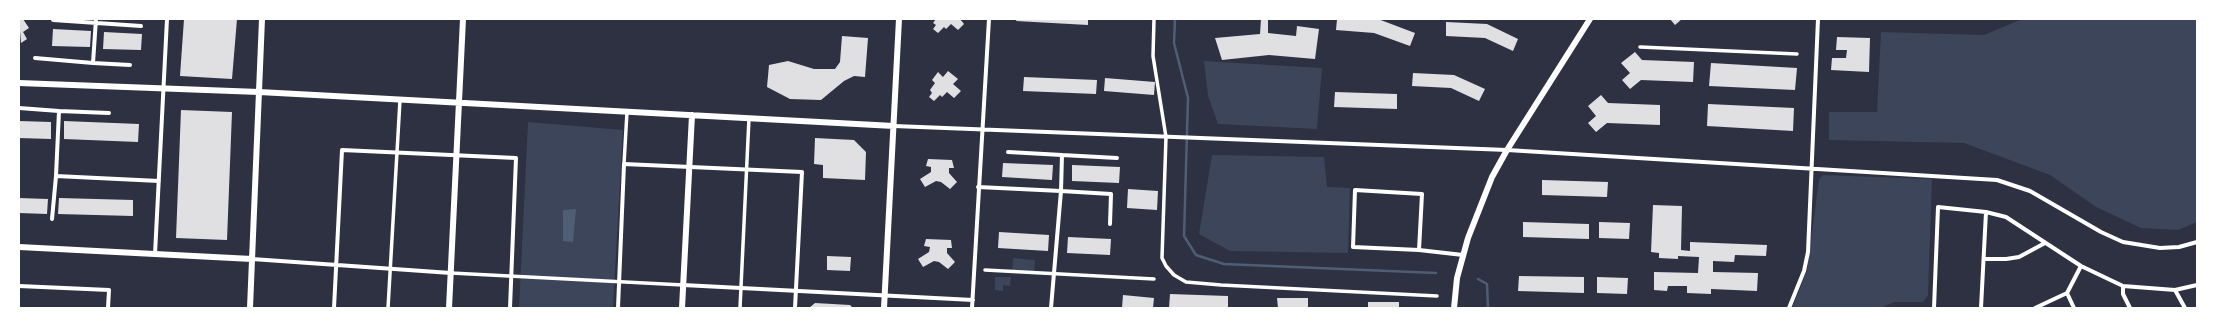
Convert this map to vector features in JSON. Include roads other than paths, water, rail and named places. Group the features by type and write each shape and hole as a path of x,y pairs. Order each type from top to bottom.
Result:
{"street":[{"path":"155,254 167,19"},
{"path":"250,308 262,19"},
{"path":"449,308 463,19"},
{"path":"884,308 899,19"},
{"path":"972,308 981,129 989,19"},
{"path":"1154,19 1153,56 1166,136 1162,258 1166,266 1174,275 1186,282 1221,285 1437,296"},
{"path":"1454,308 1454,298 1463,255 1482,202 1507,150 1590,19"},
{"path":"1789,308 1804,271 1808,252 1813,169 1818,19"},
{"path":"53,20 96,21 141,26"},
{"path":"93,63 96,21"},
{"path":"1640,47 1797,54"},
{"path":"35,58 130,65"},
{"path":"19,83 259,92 894,126 1507,150 1997,180 2030,191 2101,232 2123,242 2160,248 2179,247 2197,242"},
{"path":"388,308 400,100"},
{"path":"19,108 109,113"},
{"path":"52,219 56,176 59,111"},
{"path":"618,308 627,112"},
{"path":"682,308 692,115"},
{"path":"740,308 749,118"},
{"path":"334,308 342,150 516,158 510,308"},
{"path":"1008,152 1117,158"},
{"path":"1051,308 1061,191 1062,155"},
{"path":"624,164 802,172 795,308"},
{"path":"56,176 159,181"},
{"path":"978,187 1111,194 1110,224"},
{"path":"1419,250 1422,194 1356,190 1353,247 1419,250 1463,255"},
{"path":"1934,308 1938,207 1986,212 2006,217 2081,266 2123,286 2175,290 2197,285"},
{"path":"1981,308 1986,212"},
{"path":"1984,259 2006,259 2019,256 2045,243"},
{"path":"19,247 252,259 451,273 683,286 973,300"},
{"path":"2035,308 2067,293 2081,266"},
{"path":"985,270 1154,279"},
{"path":"19,286 109,290 108,308"},
{"path":"2123,286 2123,294 2130,308"},
{"path":"2175,290 2185,308"},
{"path":"2067,293 2074,308"}],"waterway":[{"path":"1175,19 1174,43 1188,98 1184,236 1196,255 1224,264 1436,273"},
{"path":"1478,279 1487,284 1488,308"}]}
